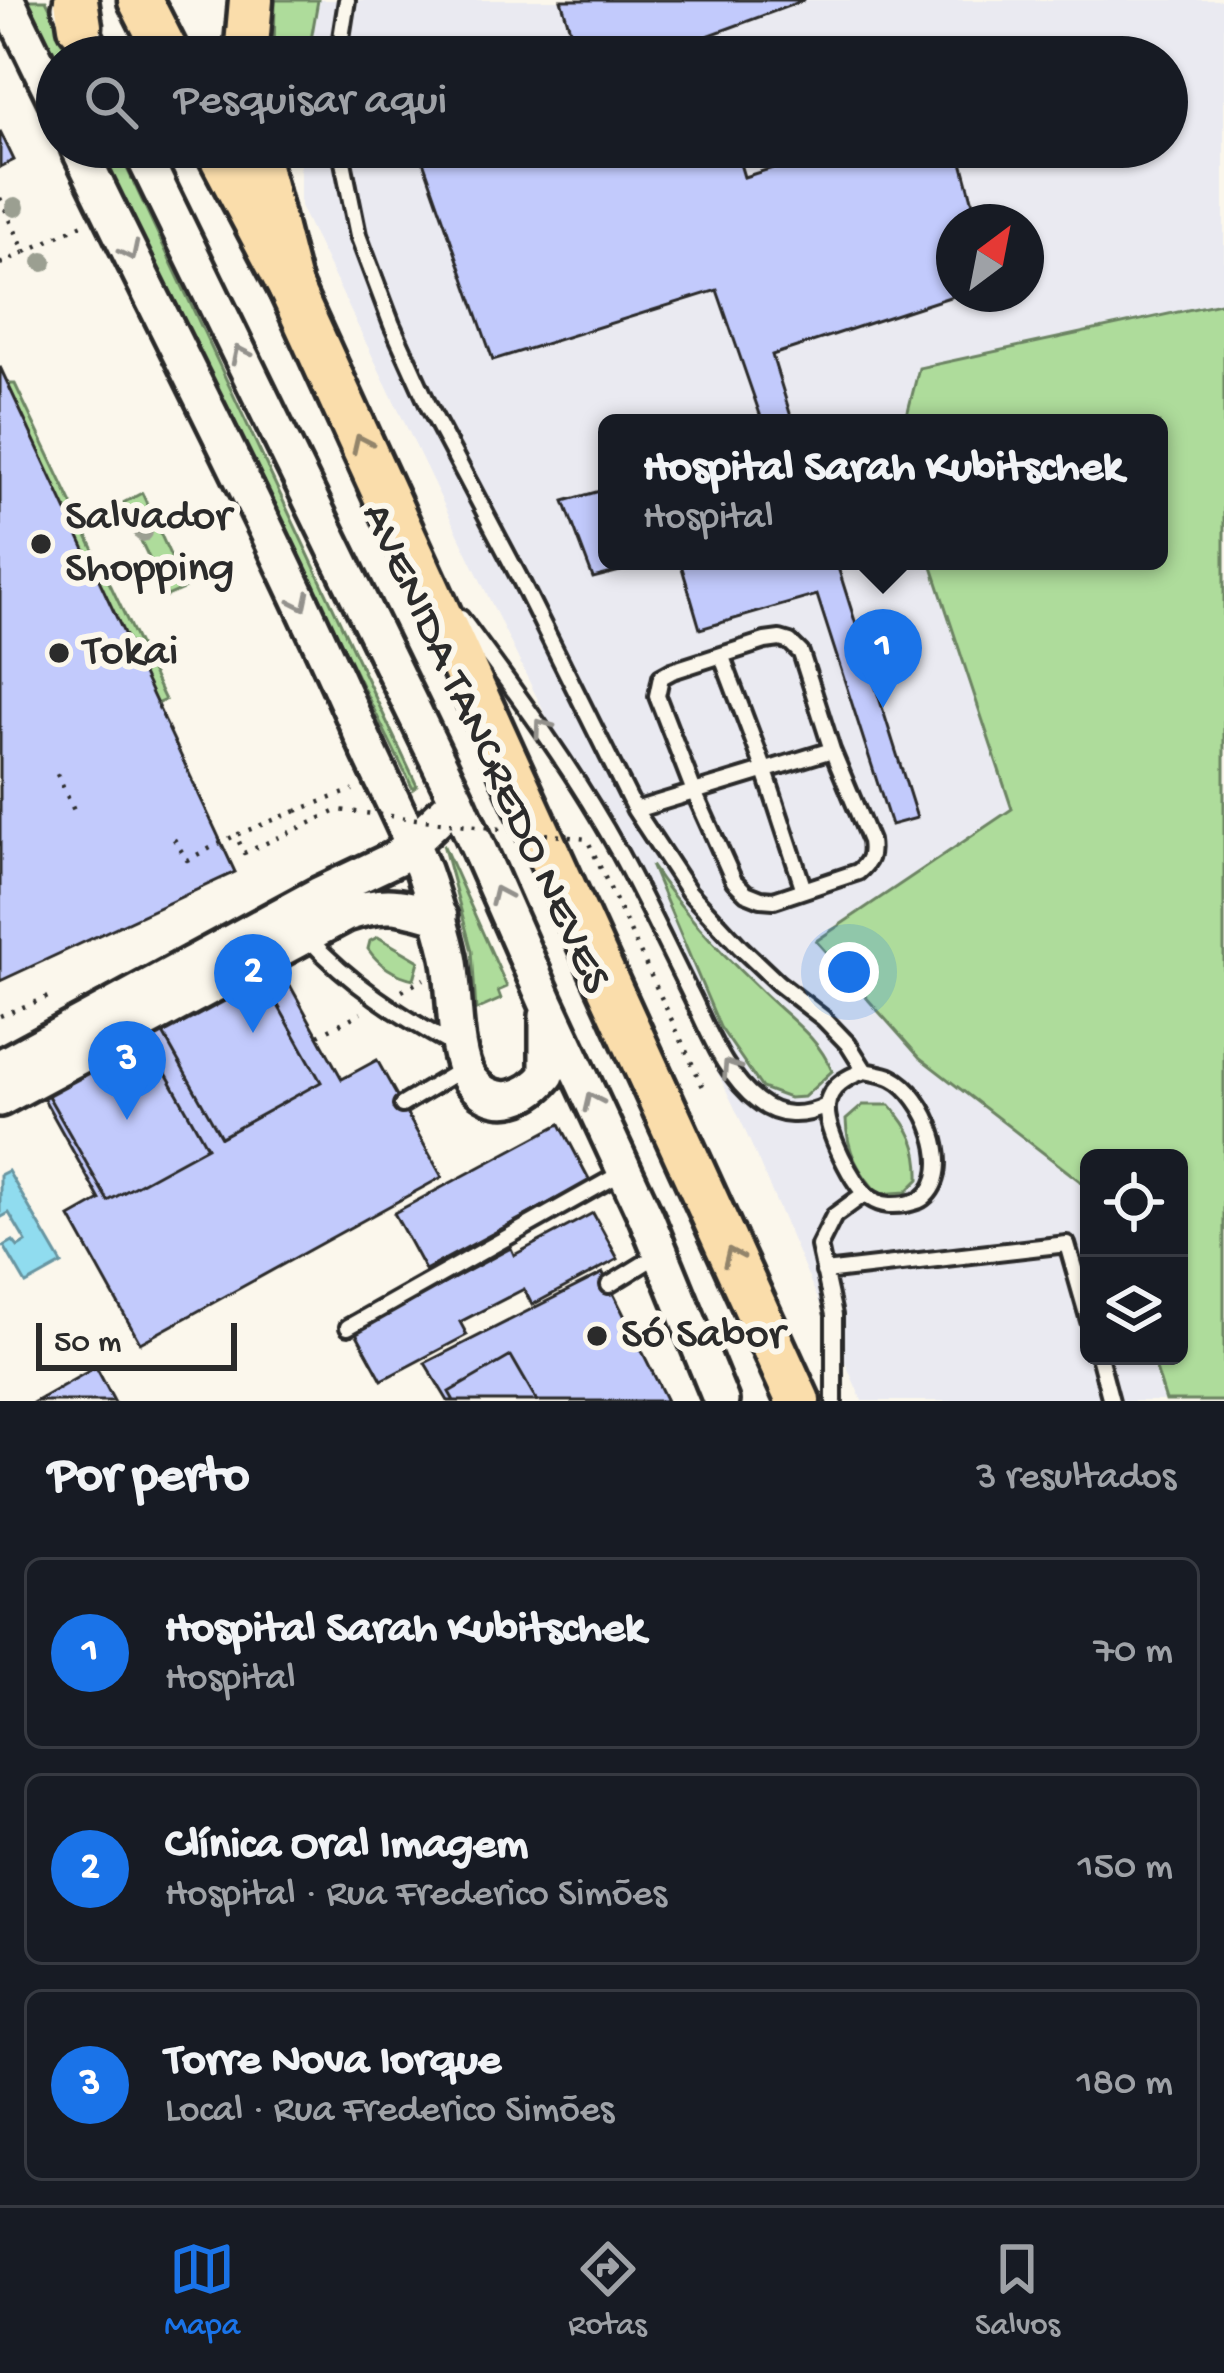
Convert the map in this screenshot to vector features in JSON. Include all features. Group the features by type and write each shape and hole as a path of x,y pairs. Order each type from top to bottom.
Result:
{"main road":[{"path":"140,0 159,36"},
{"path":"248,36 251,0"},
{"name":"AVENIDA TANCREDO NEVES","path":"227,168 290,287 798,1401"},
{"path":"259,168 290,287"}],"street":[{"path":"8,0 36,59"},
{"path":"88,168 318,635 413,844 440,917 451,962 461,1059 474,1086 495,1097 516,1099 534,1090 547,1075 546,1002"},
{"name":"AVENIDA TANCREDO NEVES","path":"149,168 457,800 625,1171 721,1401"},
{"path":"0,1067 318,895 396,858 457,800"},
{"path":"0,1099 346,914 374,904 440,917"},
{"path":"74,1059 81,1046 113,1028 139,991"}],"lane":[{"path":"341,36 347,0"},
{"path":"344,168 358,235 429,407 635,809 689,892 778,983 823,1018 865,1071"},
{"path":"410,551 550,737 619,852 715,1044 740,1084 776,1112 811,1114 826,1106 836,1086 851,1075 865,1071 891,1077 912,1093 938,1150 933,1186 920,1201 892,1206 865,1194 833,1138 826,1106"},
{"path":"765,641 790,642 801,653 832,750 870,841 867,865 804,890 761,899 734,881 694,794 657,689 662,677 672,671 765,641"},
{"path":"722,657 804,890"},
{"path":"635,809 832,750"},
{"path":"304,934 329,962 461,1059 402,1105"},
{"path":"348,1328 625,1171"},
{"path":"834,1401 834,1315 819,1246 834,1216 865,1194"},
{"path":"824,1272 1067,1244 1080,1290"},
{"path":"609,1285 661,1253"},
{"path":"1101,1365 1111,1401"}],"path":[{"path":"0,198 26,252"},
{"path":"0,264 90,220"},
{"path":"57,774 77,817"},
{"path":"173,839 187,860 236,835 381,780"},
{"path":"236,835 244,853 339,810 587,839 704,1088"},
{"path":"0,1016 48,997"}],"shaded area":[{"path":"299,0 1224,0 1224,1401 862,1401 741,1121 300,206 300,168 1188,168 1188,36 299,36"}],"green space":[{"path":"25,0 46,0 64,36 43,36"},
{"path":"275,0 318,0 312,36 274,36"},
{"path":"107,168 127,168 417,786 413,789"},
{"path":"1224,302 1224,1401 1166,1401 1155,1365 1188,1365 1188,1149 1080,1149 1080,1181 920,1058 816,941 1012,809 933,570 1168,570 1168,414 907,414 919,368"},
{"path":"7,384 15,384 165,700 156,704"},
{"path":"142,493 185,588 167,596 123,503"},
{"path":"443,844 507,987 498,991 501,999 476,1010 472,951"},
{"path":"651,865 701,929 826,1058 832,1071 804,1097 789,1098 762,1088 720,1027"},
{"path":"378,937 419,961 414,979 394,972 372,955 370,941"},
{"path":"863,1105 890,1105 909,1131 919,1179 906,1192 879,1194 855,1160 846,1120"}],"water":[{"path":"8,1171 62,1264 26,1284 4,1246 26,1242 9,1213 0,1218 0,1175"}],"building":[{"path":"561,0 805,0 707,36 572,36"},
{"path":"0,131 14,160 0,167"},
{"path":"425,168 741,168 744,177 773,168 964,168 973,204 936,204 936,302 772,355 790,414 760,414 717,290 493,360"},
{"name":"Salvador Shopping","path":"0,367 235,872 0,981"},
{"path":"598,492 598,570 624,570 593,578 564,501"},
{"path":"683,570 839,570 917,818 891,825 817,595 700,629"},
{"path":"276,960 342,1079 377,1060 442,1177 140,1343 70,1217 100,1200 39,1090"},
{"path":"261,975 321,1082 221,1137 161,1030"},
{"path":"147,1039 207,1147 108,1201 47,1094"},
{"path":"560,1124 590,1181 425,1270 394,1213"},
{"path":"593,1213 618,1259 532,1305 524,1289 460,1322 467,1335 382,1380 355,1331 511,1248 514,1255"},
{"path":"603,1273 667,1401 448,1401 425,1363"},
{"path":"511,1356 537,1401 454,1401 449,1392"},
{"path":"96,1367 114,1401 36,1401"}],"place":[{"name":"Salvador Shopping","path":"41,544"},
{"name":"Tokai","path":"59,653"},
{"name":"Hospital Sarah Kubitschek","path":"883,708"},
{"name":"Clínica Oral Imagem","path":"253,1033"},
{"name":"Torre Nova Iorque","path":"127,1120"},
{"name":"Só Sabor","path":"597,1336"}]}
